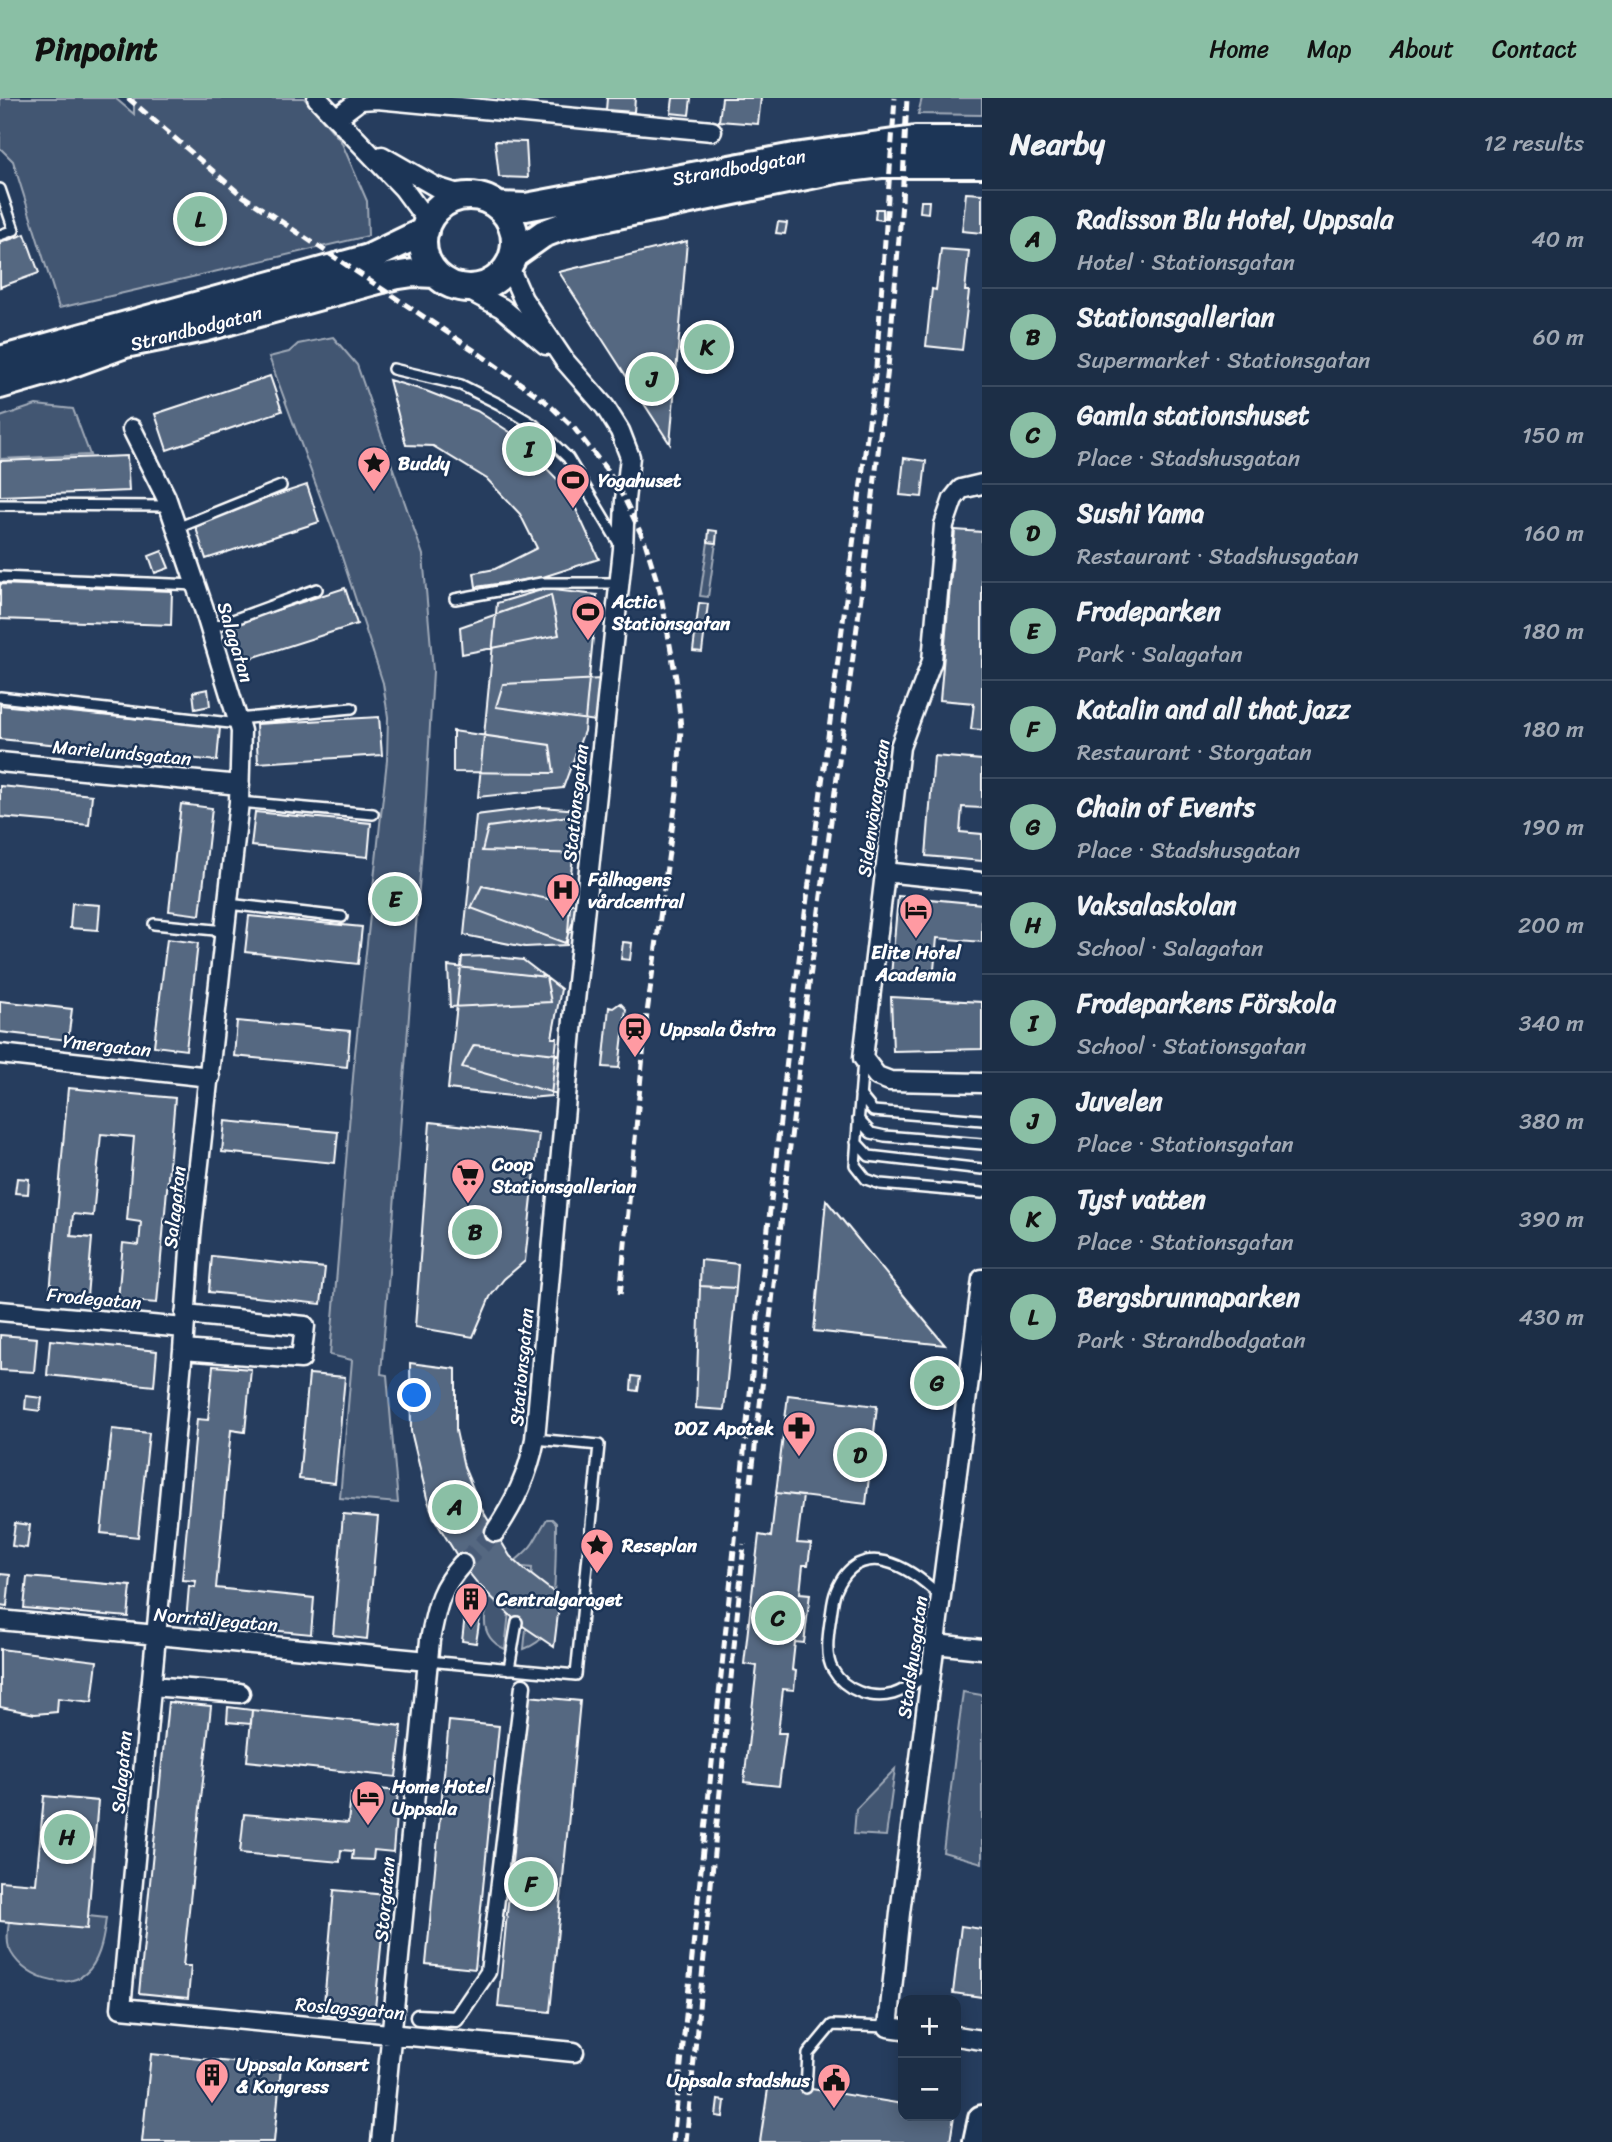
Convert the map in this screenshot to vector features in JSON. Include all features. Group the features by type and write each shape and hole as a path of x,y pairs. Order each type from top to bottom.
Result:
{"main road":[{"name":"Strandbodgatan","path":"498,206 526,207 794,157 915,140 982,140"},
{"name":"Strandbodgatan","path":"512,261 543,234 558,228 824,171 881,164 982,164"},
{"path":"480,197 498,206 507,215 514,232 512,261 490,284 466,289 450,285 436,274 425,254 426,226 439,207 455,198 480,197"},
{"name":"Strandbodgatan","path":"1,364 369,258 426,226"},
{"name":"Strandbodgatan","path":"1,364 62,367 125,344 204,328 393,276 436,274"},
{"path":"979,2142 982,2119"}],"street":[{"path":"317,98 403,188 426,226"},
{"path":"336,118 360,100 377,99 712,131"},
{"path":"364,145 436,187 465,197"},
{"name":"Stationsgatan","path":"495,1532 522,1488 530,1467 535,1439 572,1033 620,583 630,457 620,430 605,407 564,360 523,299 512,261"},
{"name":"Stationsgatan","path":"466,289 502,308 564,360"},
{"name":"Salagatan","path":"121,2008 183,1350 191,1237 240,794 241,731 211,628 177,528 132,429"},
{"name":"Sidenvävargatan","path":"863,1059 900,747 932,660 944,525 953,499 961,489 982,484"},
{"name":"Marielundsgatan","path":"0,762 240,794"},
{"path":"884,872 982,883"},
{"name":"Ymergatan","path":"0,1054 210,1077"},
{"path":"863,1059 877,1076 890,1081 982,1083"},
{"name":"Stadshusgatan","path":"896,2028 900,1913 982,1279"},
{"name":"Frodegatan","path":"0,1311 305,1326 301,1359 183,1350"},
{"path":"428,1661 439,1600 447,1581 462,1564"},
{"name":"Norrtäljegatan","path":"0,1620 428,1661"},
{"path":"935,1644 982,1649"},
{"name":"Storgatan","path":"381,2142 428,1661"},
{"path":"150,1686 240,1693"},
{"path":"418,2017 456,2019 488,1972 523,1686"},
{"name":"Roslagsgatan","path":"121,2008 574,2052"},
{"path":"961,2037 982,2040"}],"lane":[{"path":"0,189 14,230 0,235"},
{"path":"393,369 461,385 533,424 568,458 623,549"},
{"path":"177,528 281,486"},
{"path":"0,505 169,506"},
{"path":"0,577 197,585"},
{"path":"455,600 541,583 620,583"},
{"path":"211,628 317,589"},
{"path":"0,697 238,721 352,708"},
{"path":"240,794 373,814"},
{"path":"228,904 342,917"},
{"path":"155,924 225,931"},
{"path":"863,1059 855,1165 866,1179 880,1184 982,1193"},
{"path":"860,1095 873,1111 982,1120"},
{"path":"858,1119 871,1133 885,1136 982,1144"},
{"path":"856,1142 869,1156 876,1158 982,1169"},
{"name":"Stationsgatan","path":"428,1661 576,1675 599,1445 535,1439"},
{"path":"930,1673 895,1694 875,1695 855,1690 845,1684 832,1669 828,1659 829,1628 835,1593 855,1567 864,1562 886,1561 908,1569 941,1597"},
{"path":"509,1669 517,1622"},
{"path":"806,2088 808,2054 832,2025 896,2028"}],"shaded area":[{"path":"0,98 115,98 134,114 134,98 304,98 341,141 367,201 368,236 59,308 13,161 0,148"},
{"path":"922,98 982,98 982,115 918,114"},
{"path":"333,337 357,365 423,555 433,671 426,798 381,1374 387,1375 398,1503 340,1498 352,1360 330,1355 355,1053 387,760 388,717 383,683 338,545 269,357 289,352 298,344"},
{"path":"36,405 73,409 90,455 0,459 0,417"},
{"path":"708,542 716,543 708,597 700,596"},
{"path":"547,1519 556,1523 555,1581 549,1625 542,1638 524,1649 532,1568 514,1566 505,1649 494,1642 488,1633 485,1623 489,1601 506,1570 530,1547"},
{"path":"963,1692 982,1695 982,1863 943,1852"},
{"path":"895,1769 886,1836 854,1834 856,1809"},
{"path":"88,1916 106,1918 97,1958 90,1969 80,1977 57,1982 45,1979 23,1967 9,1948 9,1921"}],"building":[{"path":"607,98 635,98 634,112 606,110"},
{"path":"673,98 691,98 689,115 671,113"},
{"path":"722,98 761,98 758,124 719,121"},
{"path":"495,141 526,142 528,178 499,177"},
{"path":"966,193 982,194 982,233 962,231"},
{"path":"921,201 929,201 928,213 920,212"},
{"path":"876,209 883,209 883,220 875,219"},
{"path":"778,222 787,223 785,234 776,233"},
{"path":"25,234 39,273 0,287 0,243"},
{"path":"687,241 681,314 670,444 559,272"},
{"path":"941,249 969,251 965,291 969,291 962,350 926,346 932,289 936,290"},
{"path":"270,376 282,411 167,450 155,414"},
{"path":"389,380 477,411 513,434 560,482 599,559 543,577 476,587 474,573 495,569 537,548 520,514 487,479 433,446 406,445"},
{"path":"127,456 129,491 0,496 0,461"},
{"path":"904,458 926,461 922,497 900,495"},
{"path":"307,485 319,522 206,559 194,522"},
{"path":"709,530 717,531 716,543 708,542"},
{"path":"955,530 982,532 982,730 971,729 974,703 940,700"},
{"path":"162,551 169,568 155,573 149,556"},
{"path":"0,584 172,591 171,625 0,619"},
{"path":"345,588 357,624 242,661 230,625"},
{"path":"545,589 597,595 584,731 563,788 478,797 497,603"},
{"path":"551,595 559,635 462,654 460,627"},
{"path":"699,603 708,604 702,652 693,651"},
{"path":"601,679 596,721 496,707 503,684"},
{"path":"208,689 210,706 195,709 193,692"},
{"path":"0,705 220,727 217,761 0,739"},
{"path":"379,717 382,755 258,763 256,724"},
{"path":"453,731 550,745 554,773 453,772"},
{"path":"934,756 982,760 982,808 962,807 960,832 982,834 982,861 926,856"},
{"path":"0,786 92,795 89,825 0,817"},
{"path":"181,804 212,808 200,915 169,911"},
{"path":"541,807 580,810 568,893 571,893 567,945 525,947 464,935 476,815"},
{"path":"255,812 371,823 368,857 251,846"},
{"path":"584,814 582,854 482,851 488,827"},
{"path":"482,886 579,905 565,943 471,908"},
{"name":"Elite Hotel Academia","path":"898,896 982,904 982,942 937,938 933,980 891,976"},
{"path":"72,903 100,905 98,930 70,928"},
{"path":"249,916 362,927 358,964 245,952"},
{"path":"167,939 198,943 186,1050 154,1046"},
{"path":"623,942 632,943 630,960 621,959"},
{"path":"488,956 523,960 561,989 552,1038 557,1038 551,1096 529,1098 448,1089 462,957"},
{"path":"448,966 546,977 551,1002 450,1007"},
{"path":"891,997 982,1002 982,1049 893,1051"},
{"path":"0,1001 72,1009 68,1040 0,1032"},
{"name":"Uppsala Östra","path":"620,1003 626,1009 619,1068 603,1067 609,1007 613,1008"},
{"path":"237,1021 350,1031 347,1067 234,1056"},
{"path":"474,1045 565,1055 561,1095 462,1067"},
{"path":"68,1088 175,1098 157,1303 118,1300 123,1243 139,1245 141,1222 127,1220 134,1137 101,1134 93,1216 73,1214 71,1236 92,1238 87,1297 50,1293"},
{"path":"225,1121 338,1132 335,1163 222,1152"},
{"path":"430,1122 539,1134 525,1261 504,1279 490,1297 473,1337 415,1327"},
{"path":"17,1178 29,1179 28,1194 15,1193"},
{"path":"826,1200 910,1303 945,1345 814,1331"},
{"path":"212,1256 325,1268 321,1304 209,1292"},
{"path":"701,1260 738,1264 736,1288 700,1286"},
{"path":"700,1286 736,1288 724,1410 696,1408"},
{"path":"0,1335 37,1338 34,1372 0,1370"},
{"path":"50,1340 157,1351 154,1386 47,1375"},
{"path":"410,1363 456,1369 456,1431 464,1467 481,1508 510,1556 560,1597 554,1647 517,1622 478,1584 462,1564 434,1518 411,1431"},
{"path":"213,1366 251,1369 245,1432 231,1430 216,1588 314,1598 311,1634 186,1622 189,1586 195,1587 196,1581 182,1580 197,1419 208,1420"},
{"path":"309,1374 345,1377 335,1483 299,1479"},
{"path":"632,1376 640,1377 638,1391 631,1390"},
{"path":"788,1395 877,1406 866,1504 776,1493"},
{"path":"26,1396 42,1398 40,1411 25,1409"},
{"path":"112,1429 149,1433 138,1537 101,1533"},
{"path":"776,1493 803,1496 797,1543 811,1544 808,1565 803,1565 800,1593 810,1594 804,1643 795,1642 792,1670 796,1671 794,1690 783,1689 778,1733 786,1733 779,1786 744,1782 757,1666 744,1664 759,1535 771,1537"},
{"path":"343,1514 378,1517 367,1639 333,1635"},
{"path":"15,1523 30,1525 27,1548 12,1546"},
{"path":"0,1574 10,1575 7,1606 0,1605"},
{"path":"27,1577 131,1586 128,1617 24,1608"},
{"name":"Centralgaraget","path":"465,1615 480,1617 476,1643 462,1641"},
{"path":"0,1649 97,1661 92,1702 58,1698 57,1712 35,1714 0,1707"},
{"path":"528,1696 580,1701 550,2012 498,2007"},
{"path":"168,1702 211,1706 183,1966 191,1966 188,1998 139,1993"},
{"path":"228,1707 252,1710 251,1724 227,1722"},
{"path":"252,1710 402,1726 396,1777 247,1761"},
{"path":"449,1721 499,1726 475,1969 426,1964"},
{"path":"359,1787 398,1791 393,1852 374,1850 373,1860 352,1859 353,1851 341,1850 340,1862 240,1853 244,1814 348,1823 351,1794 358,1795"},
{"path":"44,1796 98,1801 87,1929 0,1921 0,1881 36,1884"},
{"path":"334,1890 386,1895 374,2019 323,2015"},
{"path":"961,1926 982,1929 982,1997 953,1993"},
{"name":"Uppsala Konsert & Kongress","path":"151,2054 281,2067 274,2142 142,2142"},
{"name":"Uppsala stadshus","path":"769,2082 898,2103 898,2121 953,2121 950,2142 760,2142"},
{"path":"718,2100 725,2101 723,2117 716,2116"}],"tunnel":[{"path":"462,1564 495,1532"}],"railway":[{"path":"128,98 240,194 545,401 574,428 609,473 645,542 660,591 676,678 681,728 677,793 647,1013 620,1296"},
{"path":"673,2142 758,1316 794,998 876,368 895,98"},
{"path":"751,1482 807,1000 861,597 888,368 902,202 907,98"},
{"path":"686,2142 744,1544"}],"place":[{"name":"Bergsbrunnaparken","path":"200,219"},
{"name":"Tyst vatten","path":"707,347"},
{"name":"Juvelen","path":"652,379"},
{"name":"Frodeparkens Förskola","path":"529,449"},
{"name":"Buddy","path":"374,493"},
{"name":"Yogahuset","path":"573,510"},
{"name":"Actic Stationsgatan","path":"588,642"},
{"name":"Frodeparken","path":"395,899"},
{"name":"Fålhagens vårdcentral","path":"563,920"},
{"name":"Elite Hotel Academia","path":"916,940"},
{"name":"Uppsala Östra","path":"635,1059"},
{"name":"Coop Stationsgallerian","path":"468,1205"},
{"name":"Stationsgallerian","path":"475,1232"},
{"name":"Chain of Events","path":"937,1383"},
{"name":"Sushi Yama","path":"860,1455"},
{"name":"DOZ Apotek","path":"799,1458"},
{"name":"Radisson Blu Hotel, Uppsala","path":"455,1507"},
{"name":"Reseplan","path":"597,1575"},
{"name":"Gamla stationshuset","path":"778,1618"},
{"name":"Centralgaraget","path":"471,1629"},
{"name":"Home Hotel Uppsala","path":"368,1827"},
{"name":"Vaksalaskolan","path":"67,1837"},
{"name":"Katalin and all that jazz","path":"531,1884"},
{"name":"Uppsala Konsert & Kongress","path":"212,2105"},
{"name":"Uppsala stadshus","path":"834,2110"}]}
